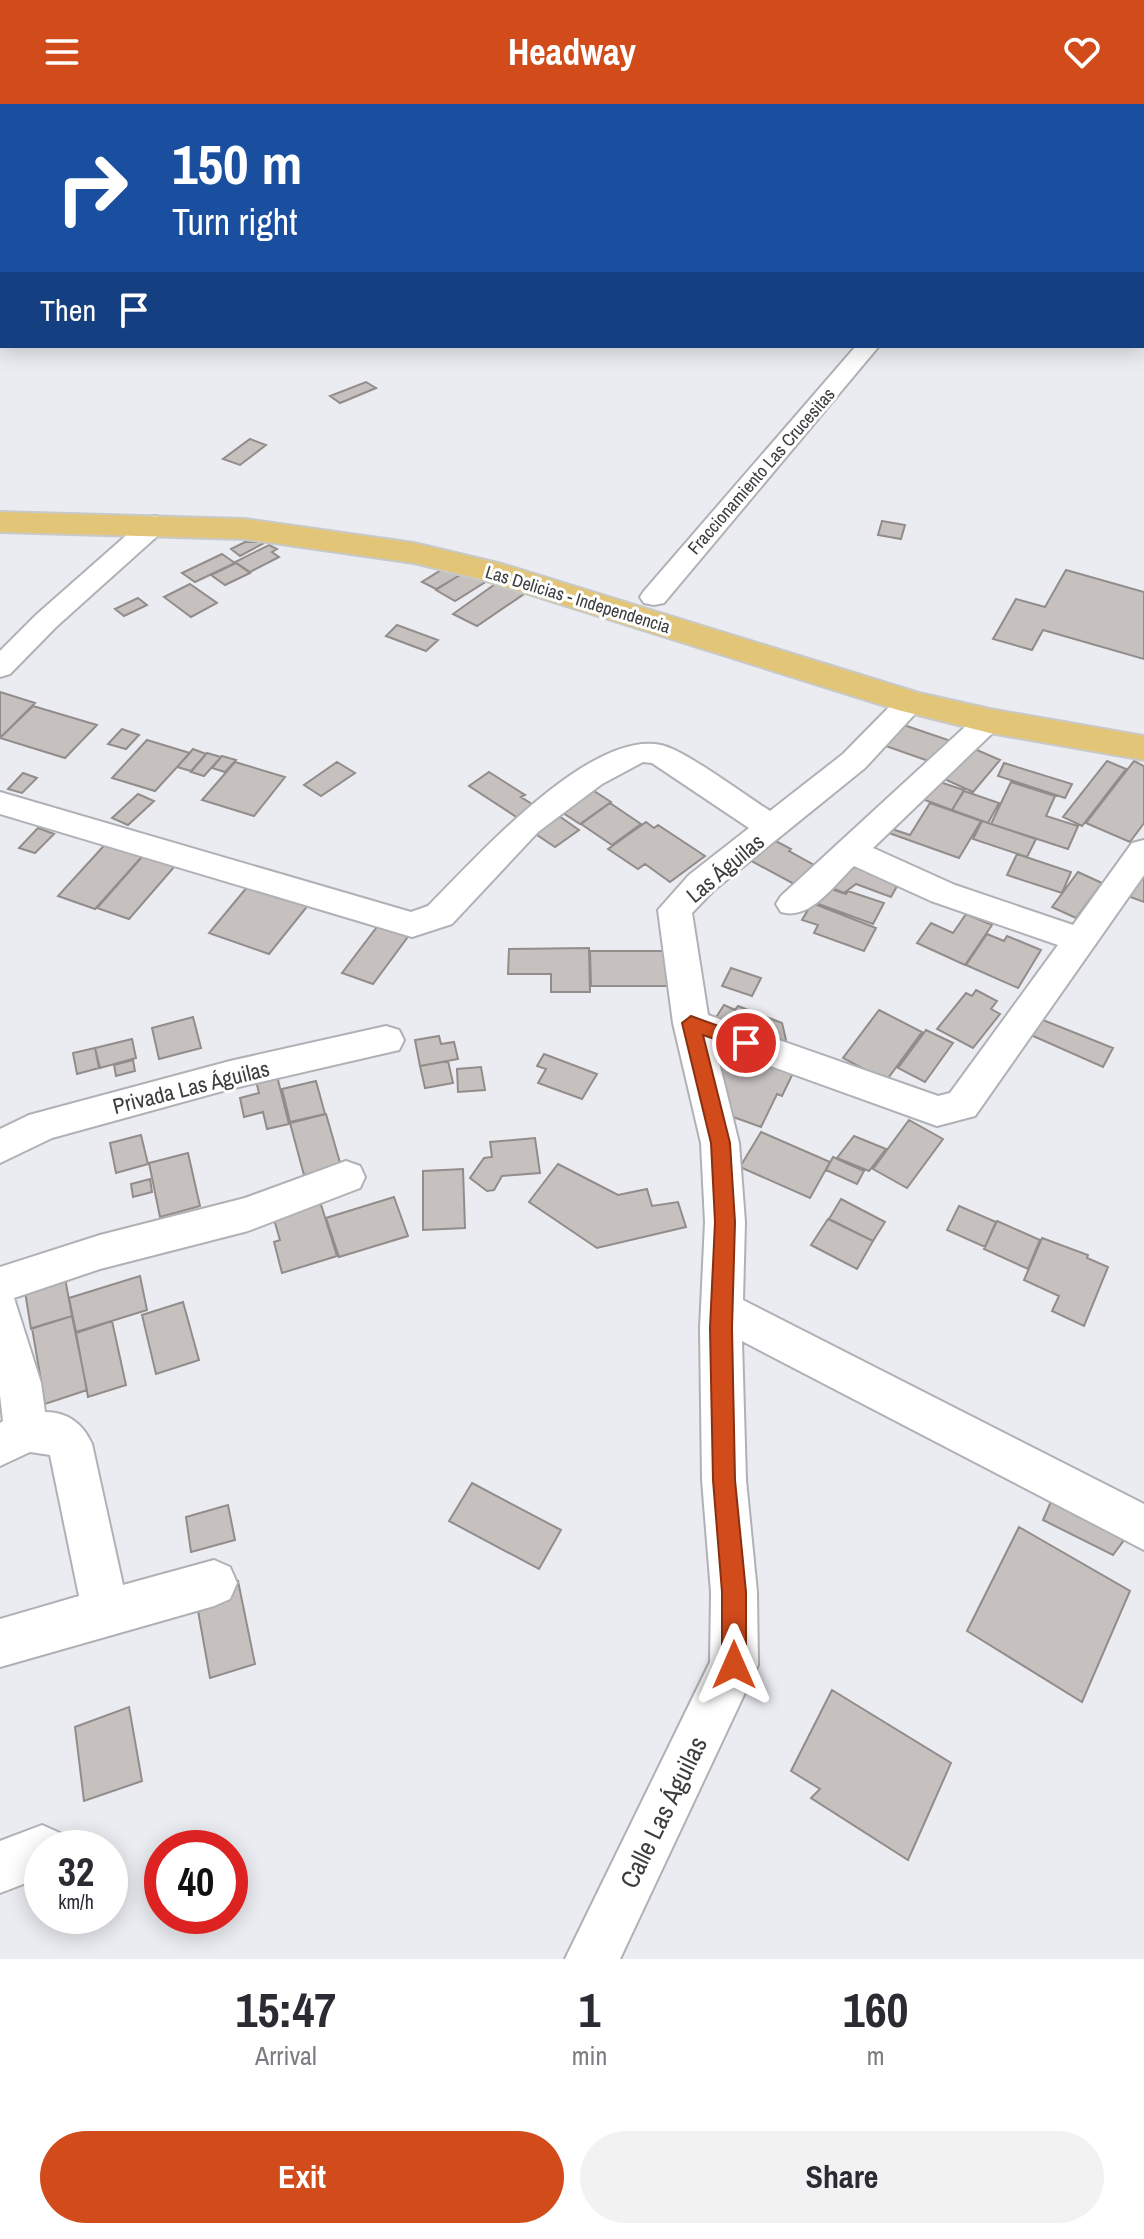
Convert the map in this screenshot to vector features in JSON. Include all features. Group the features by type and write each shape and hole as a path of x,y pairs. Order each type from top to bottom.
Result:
{"main road":[{"name":"Las Delicias - Independencia","path":"0,505 177,509 320,518 481,548 654,597 725,632 911,702 990,721 1144,748"},
{"name":"Las Delicias - Independencia","path":"0,522 155,524 245,529 414,553 1014,705 1144,726"}],"street":[{"name":"Fraccionamiento Las Crucesitas","path":"654,597 866,348"},
{"path":"0,668 46,621 155,524"},
{"name":"Las Águilas","path":"734,1665 734,1592 724,1480 722,1310 725,1222 720,1143 691,1023 675,910 701,883 854,761 911,702"},
{"path":"793,904 990,721"},
{"path":"0,803 412,925 440,915 527,824 591,777 638,752 659,754 773,828"},
{"path":"691,1023 937,1111 962,1105 1144,851"},
{"path":"851,852 943,893 1080,940"},
{"name":"Privada Las Águilas","path":"0,1147 42,1126 230,1075 386,1040"},
{"path":"0,1285 100,1252 248,1214 346,1177"},
{"path":"722,1310 1144,1528"},
{"path":"0,1311 20,1383 27,1436 70,1444 106,1613"},
{"path":"0,1643 48,1625 169,1599 214,1583"},
{"name":"Calle Las Águilas","path":"592,1959 734,1665"},
{"path":"0,1867 24,1858"}],"building":[{"path":"366,382 376,388 340,403 330,396"},
{"path":"250,439 266,445 240,465 223,459"},
{"path":"882,521 905,525 901,539 878,535"},
{"path":"245,542 264,543 240,556 231,549"},
{"path":"269,545 277,549 272,552 279,557 250,572 235,562"},
{"path":"222,554 235,563 195,582 182,573"},
{"path":"236,563 250,573 225,585 211,575"},
{"path":"446,567 460,575 436,589 422,582"},
{"path":"1066,570 1144,592 1144,659 1043,630 1032,650 993,639 1016,599 1045,607"},
{"path":"463,573 487,581 455,601 436,590"},
{"path":"498,582 527,592 477,626 453,614"},
{"path":"190,584 217,603 191,617 164,597"},
{"path":"138,598 147,605 124,616 115,609"},
{"path":"397,625 438,640 426,651 386,636"},
{"path":"0,692 35,703 2,736 0,735"},
{"path":"33,706 97,725 65,758 0,738"},
{"path":"898,723 951,741 937,764 883,745"},
{"path":"122,729 139,735 126,749 108,744"},
{"path":"147,740 190,753 155,791 112,778"},
{"path":"970,747 1000,760 973,792 942,778"},
{"path":"193,749 206,754 191,771 177,767"},
{"path":"207,753 221,757 204,776 191,772"},
{"path":"222,756 236,760 225,772 212,768"},
{"path":"1107,761 1126,769 1082,826 1063,817"},
{"path":"1134,761 1144,766 1144,823 1130,842 1086,823"},
{"path":"235,762 285,777 254,816 202,800"},
{"path":"337,762 355,773 321,796 304,785"},
{"path":"1004,763 1072,784 1065,798 998,776"},
{"path":"489,772 525,795 521,797 535,806 518,818 469,786"},
{"path":"23,773 37,778 22,793 8,789"},
{"path":"934,780 964,790 952,810 922,799"},
{"path":"1011,782 1055,796 1046,816 1078,826 1068,849 991,824"},
{"path":"591,789 611,802 580,824 560,811"},
{"path":"964,791 999,803 988,823 952,810"},
{"path":"138,794 154,801 128,825 112,818"},
{"path":"610,803 641,824 612,845 581,824"},
{"path":"930,803 981,821 959,858 886,832 889,828 910,835"},
{"path":"559,816 579,830 555,847 534,833"},
{"path":"982,821 1036,839 1027,857 973,839"},
{"path":"646,822 654,828 658,825 705,856 670,882 645,864 638,869 608,849"},
{"path":"38,828 54,834 35,853 19,848"},
{"path":"766,836 814,865 794,884 744,857"},
{"path":"111,838 148,850 95,909 58,896"},
{"path":"149,849 181,859 129,919 97,908"},
{"path":"1017,854 1071,872 1062,893 1007,875"},
{"path":"851,862 901,879 891,897 856,884 844,893 825,885"},
{"path":"1144,869 1144,902 1125,895"},
{"path":"1078,872 1102,883 1076,918 1052,907"},
{"path":"253,880 310,903 269,954 209,933"},
{"path":"822,886 884,903 873,924 813,902"},
{"path":"812,903 876,928 864,951 814,933 818,925 802,920"},
{"path":"966,914 992,925 965,965 917,943 931,923 953,933"},
{"path":"383,919 413,930 373,984 342,973"},
{"path":"987,934 1004,941 1007,936 1041,950 1018,988 966,965"},
{"path":"589,948 590,992 551,992 551,974 508,974 509,949"},
{"path":"590,951 670,951 672,986 591,986"},
{"path":"731,968 761,978 752,996 722,986"},
{"path":"976,990 997,1001 991,1009 1000,1014 973,1048 937,1029 966,993 972,996"},
{"path":"724,1005 735,1010 738,1006 782,1023 786,1040 782,1046 715,1019"},
{"path":"879,1010 922,1032 886,1081 843,1058"},
{"path":"1033,1016 1113,1048 1103,1067 1024,1032"},
{"path":"193,1017 201,1048 159,1059 152,1028"},
{"path":"926,1030 953,1043 925,1082 898,1068"},
{"path":"439,1036 441,1044 454,1042 458,1059 420,1066 415,1040"},
{"path":"132,1039 136,1058 100,1068 95,1048"},
{"path":"714,1041 795,1069 782,1096 777,1094 761,1127 722,1113"},
{"path":"95,1048 99,1068 77,1074 73,1053"},
{"path":"544,1054 597,1074 582,1099 538,1083 546,1069 537,1066"},
{"path":"133,1060 135,1071 116,1076 114,1065"},
{"path":"448,1061 453,1083 425,1088 420,1066"},
{"path":"481,1067 485,1090 458,1092 457,1069"},
{"path":"276,1072 289,1124 267,1129 263,1112 244,1117 240,1098 259,1093 255,1077"},
{"path":"316,1081 325,1114 290,1122 282,1089"},
{"path":"326,1114 341,1166 304,1175 290,1123"},
{"path":"909,1120 943,1139 907,1188 873,1169"},
{"path":"761,1132 830,1162 810,1198 740,1167"},
{"path":"141,1135 148,1164 116,1173 110,1143"},
{"path":"854,1136 886,1149 869,1171 837,1158"},
{"path":"535,1138 540,1173 502,1176 494,1190 487,1191 470,1178 484,1158 492,1157 490,1142"},
{"path":"188,1153 200,1206 160,1217 149,1163"},
{"path":"833,1157 864,1171 857,1184 826,1170"},
{"path":"558,1164 618,1195 647,1189 652,1206 678,1202 686,1227 597,1248 529,1202"},
{"path":"463,1169 465,1228 423,1230 423,1171"},
{"path":"150,1179 152,1192 133,1197 131,1184"},
{"path":"318,1195 337,1256 282,1273 274,1242 280,1240 271,1209"},
{"path":"394,1197 408,1236 339,1257 326,1218"},
{"path":"841,1199 885,1222 873,1241 829,1219"},
{"path":"959,1206 996,1222 985,1247 947,1230"},
{"path":"828,1219 873,1241 857,1269 811,1245"},
{"path":"997,1221 1040,1240 1028,1269 984,1249"},
{"path":"1042,1238 1088,1255 1087,1258 1108,1267 1084,1326 1052,1311 1059,1296 1024,1280"},
{"path":"63,1267 72,1316 31,1329 23,1279"},
{"path":"140,1276 147,1310 76,1332 69,1298"},
{"path":"183,1302 199,1360 156,1374 142,1315"},
{"path":"72,1316 87,1390 45,1404 32,1328"},
{"path":"112,1321 126,1385 88,1397 76,1333"},
{"path":"472,1483 561,1530 539,1569 449,1521"},
{"path":"1052,1499 1127,1536 1113,1555 1043,1520"},
{"path":"228,1505 235,1540 191,1552 186,1517"},
{"path":"1019,1527 1130,1591 1082,1702 967,1631"},
{"path":"238,1581 255,1664 210,1678 195,1594"},
{"path":"832,1690 951,1763 908,1860 811,1798 820,1789 791,1771"},
{"path":"129,1707 142,1781 84,1801 75,1727"}],"route":[{"path":"734,1665 734,1592 724,1480 721,1328 725,1222 720,1143 691,1023 746,1043"}]}
